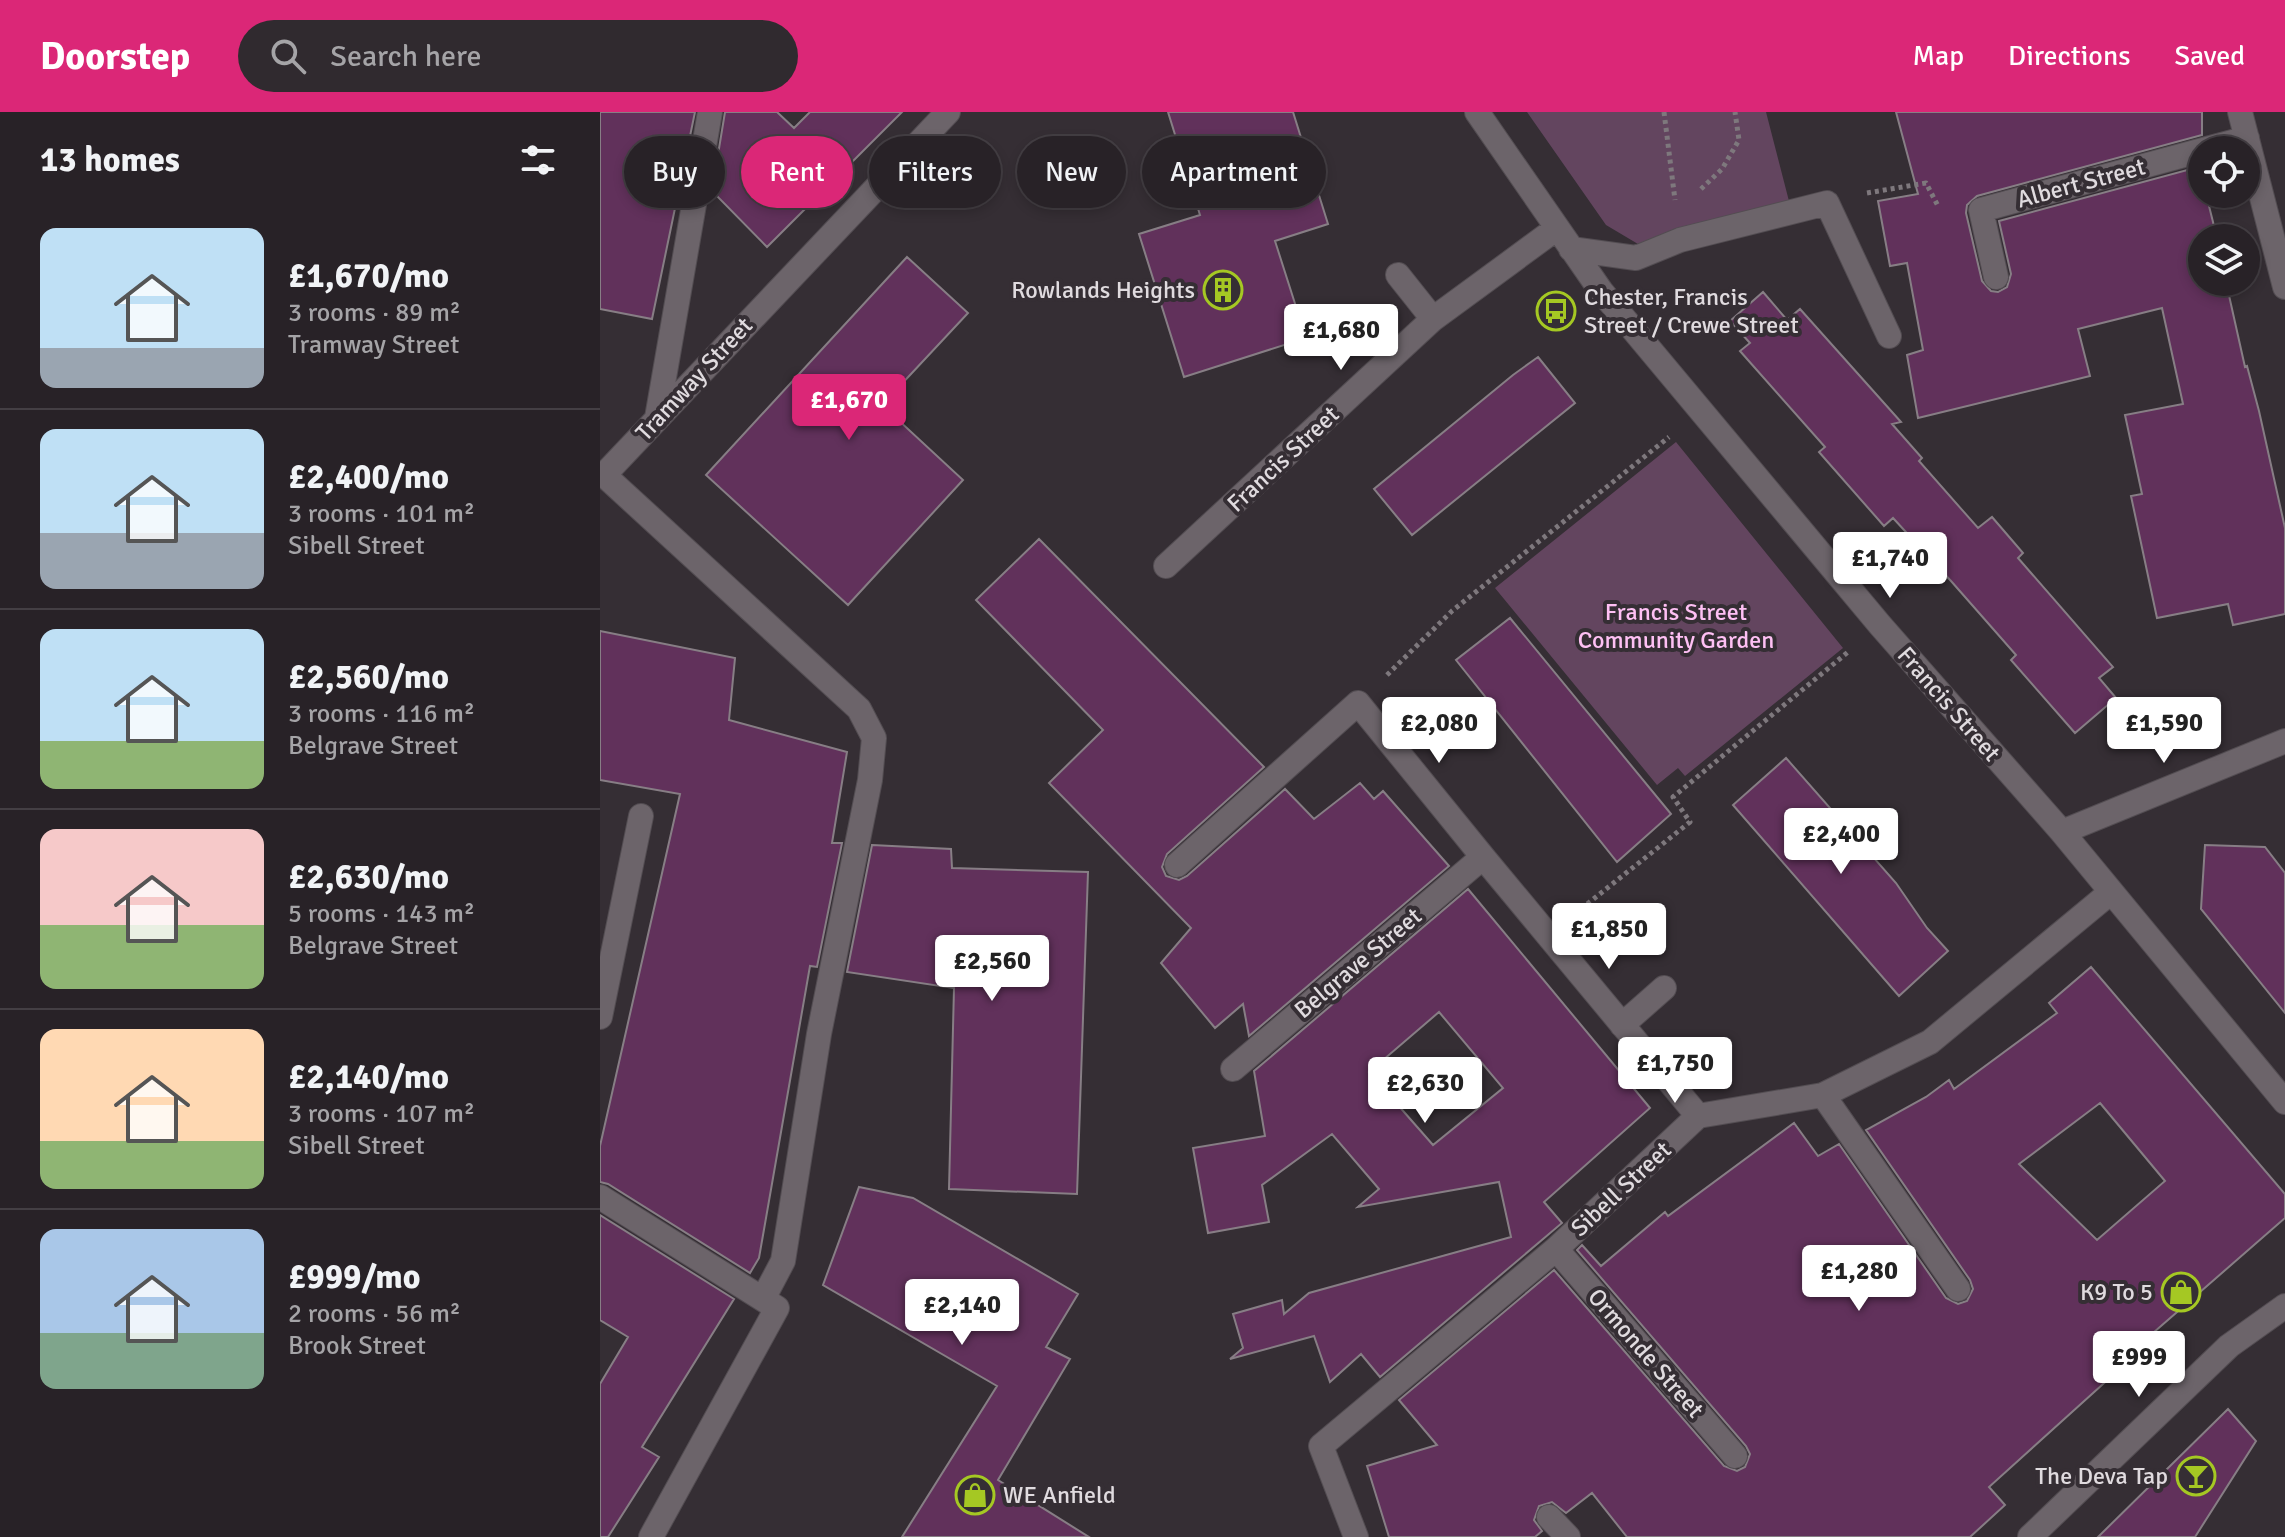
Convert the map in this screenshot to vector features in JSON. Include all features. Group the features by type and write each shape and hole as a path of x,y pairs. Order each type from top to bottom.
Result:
{"street":[{"path":"657,418 710,112"},
{"name":"Tramway Street","path":"602,474 948,112"},
{"name":"Francis Street","path":"1477,112 1601,291 1880,625 2062,832 2285,1102"},
{"path":"2240,112 2246,136"},
{"name":"Albert Street","path":"1981,210 2188,154"},
{"path":"2260,189 2285,287"},
{"path":"1571,249 1636,258 1680,240 1827,203 1889,336"},
{"path":"1981,210 1996,277"},
{"name":"Francis Street","path":"1166,566 1433,319 1557,228"},
{"path":"1398,275 1433,319"},
{"path":"602,474 859,709 874,738 870,780 819,1034 783,1261 763,1299"},
{"path":"1177,865 1358,703 1698,1116 1823,1095 1930,1042 2111,892"},
{"path":"2062,832 2285,741"},
{"path":"600,1017 641,816"},
{"name":"Belgrave Street","path":"1233,1069 1483,857"},
{"path":"1622,1025 1664,988"},
{"path":"1823,1095 1958,1289"},
{"name":"Sibell Street","path":"1356,1537 1321,1446 1556,1249 1698,1116"},
{"path":"600,1197 777,1308 651,1537"},
{"name":"Ormonde Street","path":"1556,1249 1735,1456"},
{"path":"2030,1537 2229,1346 2285,1306"},
{"path":"1549,1517 1568,1537"}],"path":[{"path":"1664,112 1680,240"},
{"path":"1675,201 1702,189 1722,169 1739,140 1735,112"},
{"path":"1827,203 1926,183 1944,217 1981,210"},
{"path":"1358,703 1452,611 1701,411"},
{"path":"1547,936 1690,822 1673,797 1880,625"}],"green space":[{"path":"1527,112 1766,112 1790,205 1638,244 1606,225"},
{"name":"Francis Street Community Garden","path":"1676,442 1843,648 1685,776 1678,768 1657,785 1495,588"}],"building":[{"path":"600,112 695,112 690,136 624,136 624,208 675,208 652,319 600,309"},
{"path":"725,112 777,112 794,128 810,112 902,112 878,136 869,136 869,145 853,161 853,136 741,136 741,208 806,208 767,247 725,204 725,136 721,136"},
{"name":"Rowlands Heights","path":"1168,112 1293,112 1300,136 1175,136"},
{"path":"1896,112 2202,112 2202,135 2188,136 2188,139 1977,196 1967,205 1966,213 1982,281 1991,291 1998,292 2007,287 2011,274 1999,221 2188,170 2188,208 2210,208 2214,224 2188,224 2188,296 2229,296 2285,528 2285,614 2233,625 2228,604 2157,618 2131,496 2142,494 2125,415 2183,404 2162,308 2078,329 2090,376 1918,418 1907,355 1923,350 1907,263 1890,266 1878,201 1918,194"},
{"name":"Rowlands Heights","path":"1198,208 1323,208 1328,224 1275,241 1306,338 1184,377 1139,234 1200,215"},
{"path":"907,257 968,313 882,405 963,480 848,605 706,475"},
{"path":"1763,292 1787,320 1800,309 1901,422 1892,424 1922,458 1919,461 1978,528 1992,517 2023,553 2018,558 2113,667 2099,678 2116,698 2075,733 2011,660 2016,655 1951,581 1893,518 1884,526 1819,452 1825,447 1740,351 1750,343 1730,321"},
{"path":"1538,357 1575,403 1412,535 1374,489"},
{"path":"1039,539 1264,767 1167,854 1162,867 1166,876 1179,880 1187,876 1285,789 1314,819 1360,783 1374,799 1383,791 1449,866 1249,1036 1243,1004 1215,1028 1161,963 1191,928 1049,783 1103,730 976,600"},
{"path":"1510,618 1671,814 1617,862 1456,660"},
{"path":"600,631 735,658 729,720 847,752 832,843 842,843 817,967 810,966 759,1258 750,1273 608,1184 600,1182 600,1146 680,794 600,780"},
{"path":"1786,758 1896,883 1927,928 1948,951 1899,996 1733,805"},
{"path":"872,845 951,849 952,868 1088,872 1077,1194 949,1189 954,988 847,972"},
{"path":"2205,845 2265,847 2285,873 2285,1013 2201,909"},
{"path":"1468,889 1650,1108 1544,1202 1562,1223 1380,1377 1361,1354 1330,1382 1314,1336 1230,1359 1243,1348 1233,1314 1282,1300 1284,1314 1309,1293 1511,1237 1499,1182 1358,1207 1379,1189 1332,1134 1262,1185 1269,1222 1208,1233 1193,1148 1265,1136 1254,1071","holes":["1439,1012 1503,1088 1433,1145 1369,1072"]},
{"path":"2091,967 2285,1194 2285,1218 2153,1333 2113,1375 1989,1487 2005,1505 1970,1537 1627,1537 1592,1493 1566,1513 1552,1502 1539,1506 1534,1520 1542,1531 1535,1537 1389,1537 1367,1466 1437,1445 1399,1400 1554,1270 1724,1466 1737,1471 1745,1467 1750,1454 1746,1446 1577,1250 1582,1245 1601,1266 1665,1212 1668,1216 1794,1123 1818,1156 1839,1144 1946,1298 1958,1304 1967,1301 1973,1289 1970,1280 1866,1130 1926,1097 1949,1080 1954,1089 2057,1013 2049,1003","holes":["2100,1103 2165,1181 2097,1240 2019,1164"]},
{"path":"859,1187 913,1198 1078,1294 1046,1347 1070,1359 998,1480 1089,1537 902,1537 997,1386 823,1285"},
{"path":"600,1215 734,1299 642,1447 659,1457 608,1537 600,1537 600,1384 628,1337 600,1320"},
{"path":"2228,1409 2256,1441 2195,1537 2098,1537"}],"place":[{"name":"Rowlands Heights","path":"1223,290"},
{"name":"Chester, Francis Street / Crewe Street","path":"1556,311"},
{"name":"K9 To 5","path":"2181,1292"},
{"name":"The Deva Tap","path":"2196,1476"},
{"name":"WE Anfield","path":"975,1495"}]}
